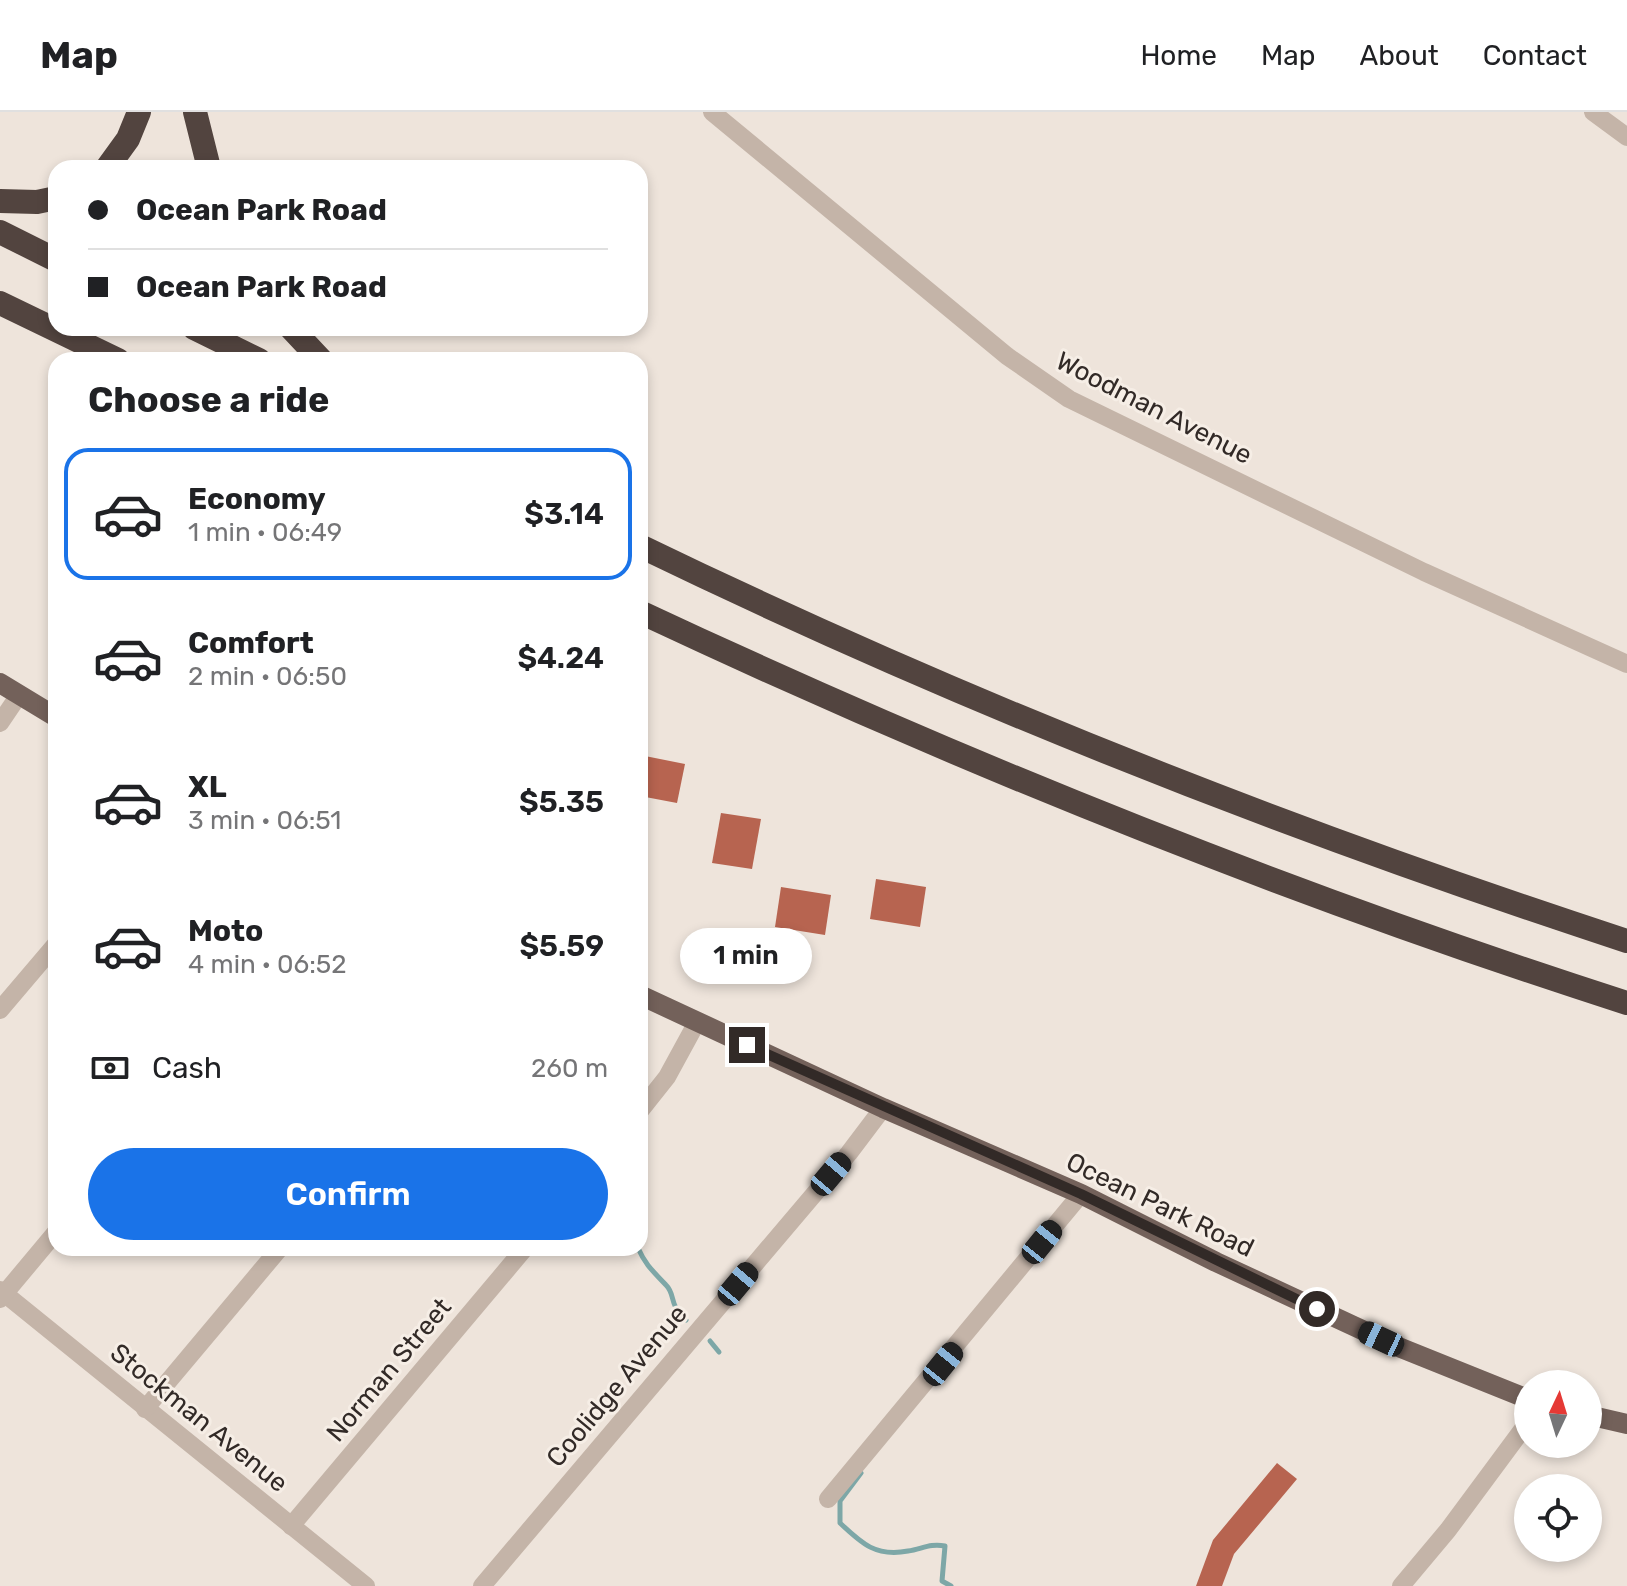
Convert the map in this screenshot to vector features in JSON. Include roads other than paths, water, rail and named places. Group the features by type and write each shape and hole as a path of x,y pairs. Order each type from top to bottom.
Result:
{"highway":[{"path":"113,160 128,139 139,112"},
{"path":"195,112 207,160"},
{"path":"0,201 20,203 48,199"},
{"path":"0,232 48,256"},
{"path":"0,303 48,326"},
{"path":"68,336 101,352"},
{"path":"210,336 243,352"},
{"path":"298,336 314,352"},
{"path":"648,550 790,617 1100,751 1322,836 1627,941"},
{"path":"648,616 833,700 1041,788 1270,878 1507,964 1627,1003"}],"main road":[{"path":"0,683 48,712"},
{"name":"Ocean Park Road","path":"648,999 883,1108 1081,1194 1342,1321 1514,1393"},
{"path":"1602,1418 1627,1424"}],"street":[{"name":"Woodman Avenue","path":"712,112 1007,356 1069,399 1424,572 1627,664"},
{"path":"1593,112 1627,137"},
{"path":"0,723 19,695"},
{"path":"0,1010 48,953"},
{"path":"648,1101 667,1077 697,1022"},
{"name":"Coolidge Avenue","path":"482,1586 849,1153 883,1108"},
{"path":"828,1499 1081,1194"},
{"path":"1,1294 48,1241"},
{"path":"145,1409 273,1256"},
{"name":"Norman Street","path":"291,1526 518,1256"},
{"name":"Stockman Avenue","path":"1,1294 366,1586"},
{"path":"1401,1586 1514,1441"}],"waterway":[{"path":"642,1256 669,1289 677,1309 686,1320"},
{"path":"710,1341 719,1352"},
{"path":"861,1473 840,1501 840,1523 863,1543 887,1552 945,1546 942,1581 951,1586"}]}
